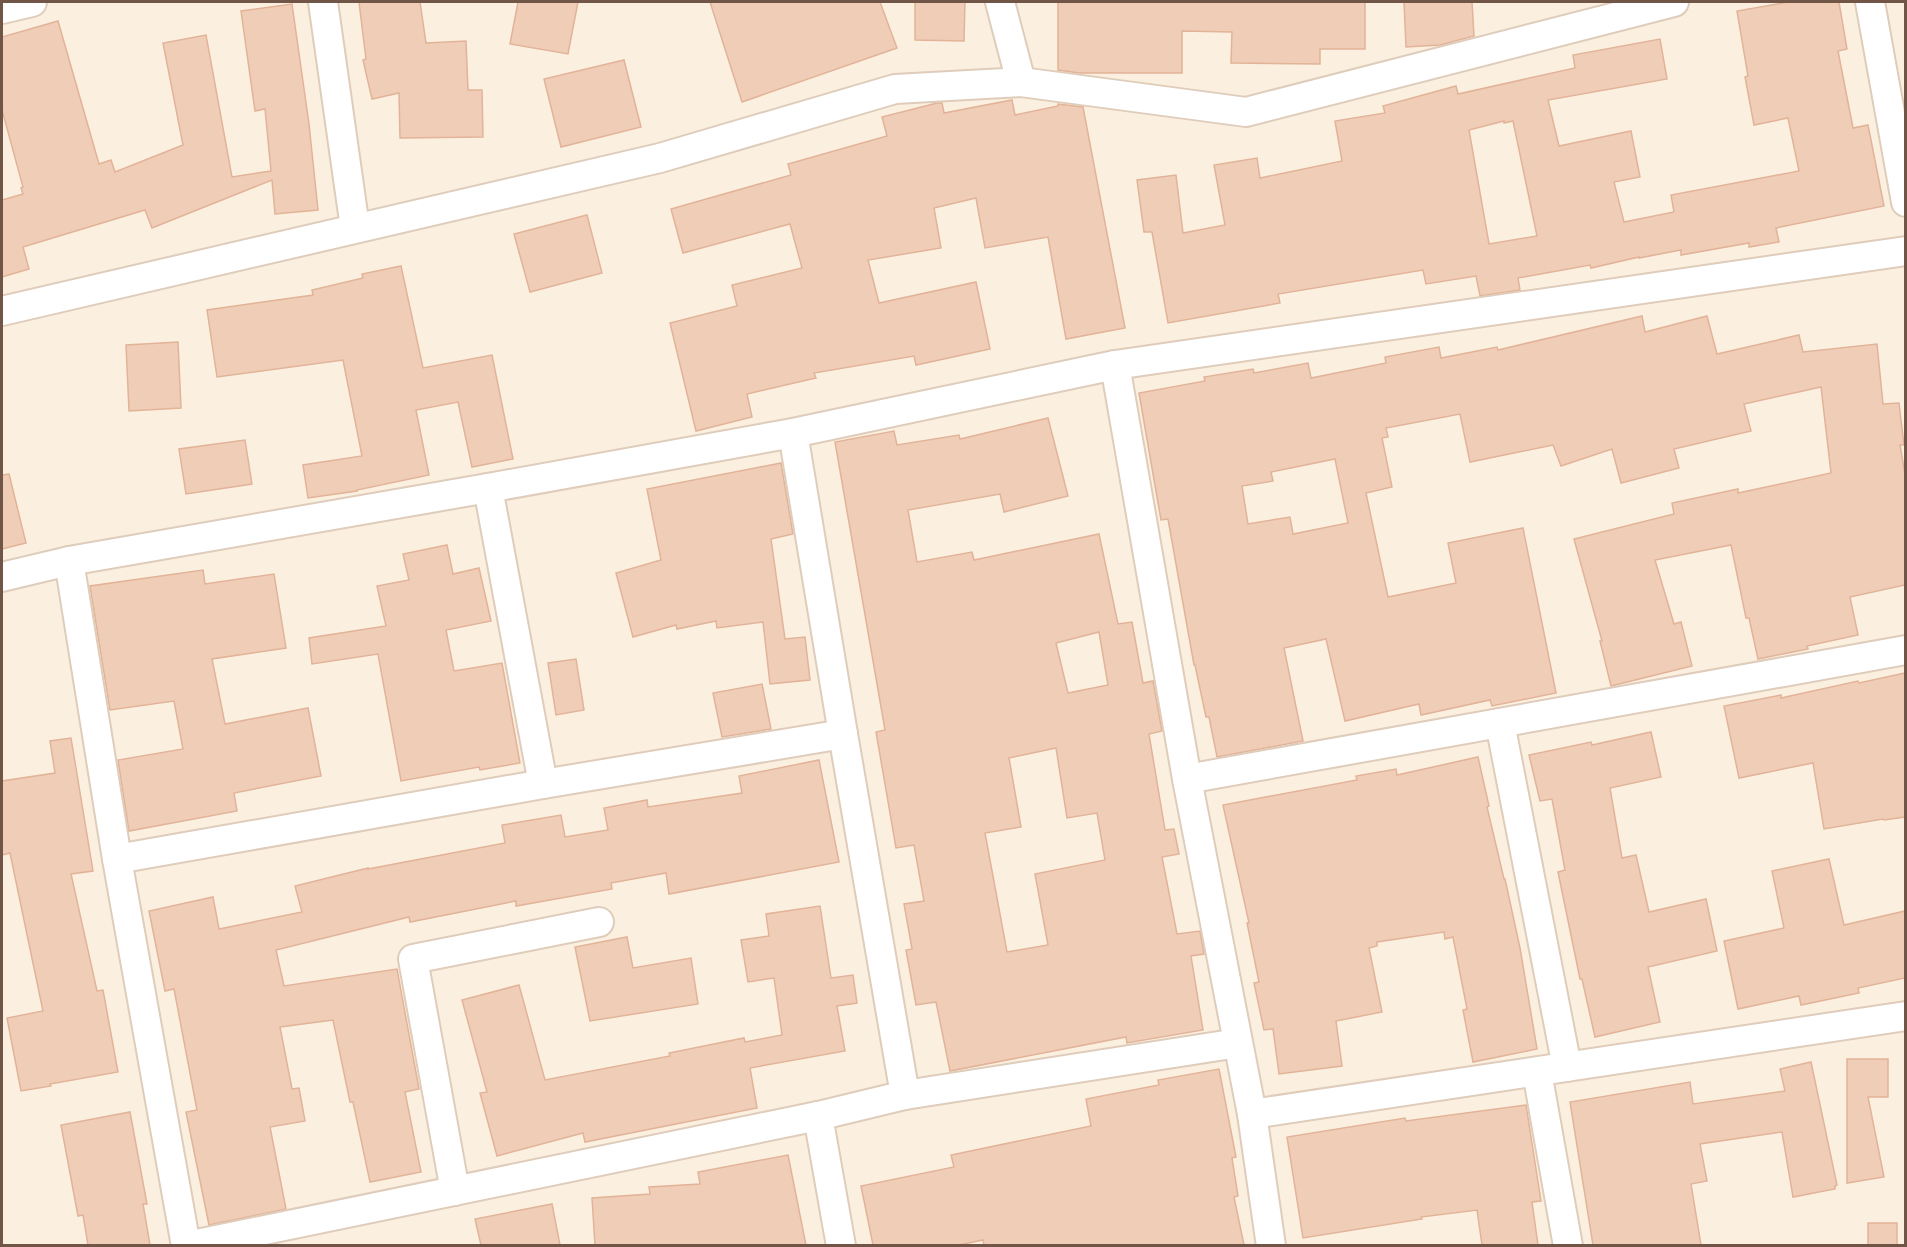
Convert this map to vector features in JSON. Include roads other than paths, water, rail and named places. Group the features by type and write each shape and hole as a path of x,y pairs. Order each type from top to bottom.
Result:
{"street":[{"path":"2,9 32,2"},
{"path":"323,2 355,228"},
{"path":"1000,2 1021,82"},
{"path":"2,311 660,158 895,89 1021,82 1246,112 1674,2"},
{"path":"1870,2 1899,132 1905,202"},
{"path":"2,577 69,561 793,433 1115,365 1905,251"},
{"path":"1115,365 1187,779 1252,1114 1271,1245"},
{"path":"793,433 905,1095"},
{"path":"488,488 543,784"},
{"path":"69,561 117,859 186,1245 818,1116 905,1095 1238,1043"},
{"path":"1187,779 1905,650"},
{"path":"1500,723 1567,1067"},
{"path":"117,859 843,734"},
{"path":"455,1191 413,959 599,922"},
{"path":"1252,1114 1905,1016"},
{"path":"1537,1072 1568,1245"},
{"path":"818,1116 841,1245"}]}
